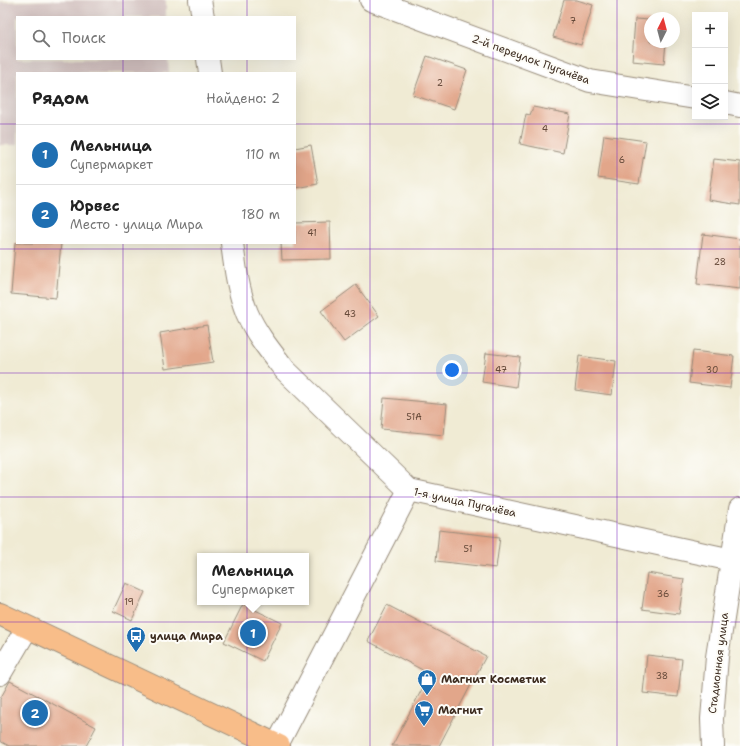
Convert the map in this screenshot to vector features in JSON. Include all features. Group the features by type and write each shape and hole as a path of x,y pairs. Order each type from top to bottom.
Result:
{"main road":[{"path":"0,614 278,745"}],"street":[{"path":"200,0 203,16"},
{"name":"2-й переулок Пугачёва","path":"371,0 590,81 692,98"},
{"path":"208,60 210,72"},
{"path":"728,104 740,106"},
{"name":"1-я улица Пугачёва","path":"232,244 237,275 245,307 267,347 285,370 409,490 732,560"},
{"path":"278,745 409,490"},
{"name":"Стадионная улица","path":"713,746 713,702 740,509"},
{"path":"0,674 27,628"}],"shaded area":[{"path":"57,0 166,0 166,16 16,16 16,60 168,60 169,72 16,72 16,145 0,145 0,2"}],"building":[{"path":"564,0 577,0 593,5 581,45 553,37"},
{"path":"635,19 644,20 644,48 665,48 664,64 632,61"},
{"path":"427,56 467,70 454,109 413,95"},
{"path":"533,107 570,114 563,153 520,144 526,114 530,115"},
{"path":"604,135 646,141 639,184 598,178"},
{"path":"311,145 318,184 296,188 296,148"},
{"path":"714,159 740,162 740,205 708,200"},
{"path":"330,222 331,259 282,260 281,244 296,244 296,223"},
{"path":"703,234 740,239 740,289 697,284"},
{"path":"15,243 61,244 56,298 11,294"},
{"path":"356,285 379,316 344,342 321,311"},
{"path":"207,325 213,362 165,369 160,333"},
{"path":"693,351 734,356 730,388 689,383"},
{"path":"486,353 520,357 516,387 482,382"},
{"path":"579,356 616,361 612,395 575,390"},
{"path":"384,398 447,404 444,435 381,429"},
{"path":"439,530 500,537 496,568 436,561"},
{"path":"647,573 684,579 679,614 642,609"},
{"path":"126,583 145,592 132,620 113,611"},
{"path":"242,605 282,623 263,661 224,642"},
{"path":"387,605 486,656 439,746 392,746 430,674 368,641"},
{"path":"647,655 682,659 678,697 643,693"},
{"path":"10,681 96,727 86,746 9,746 0,741 0,699"}],"place":[{"name":"Мельница","path":"253,633"},
{"name":"улица Мира","path":"136,653"},
{"name":"Магнит Косметик","path":"427,696"},
{"name":"Юрвес","path":"35,713"},
{"name":"Магнит","path":"424,727"}]}
